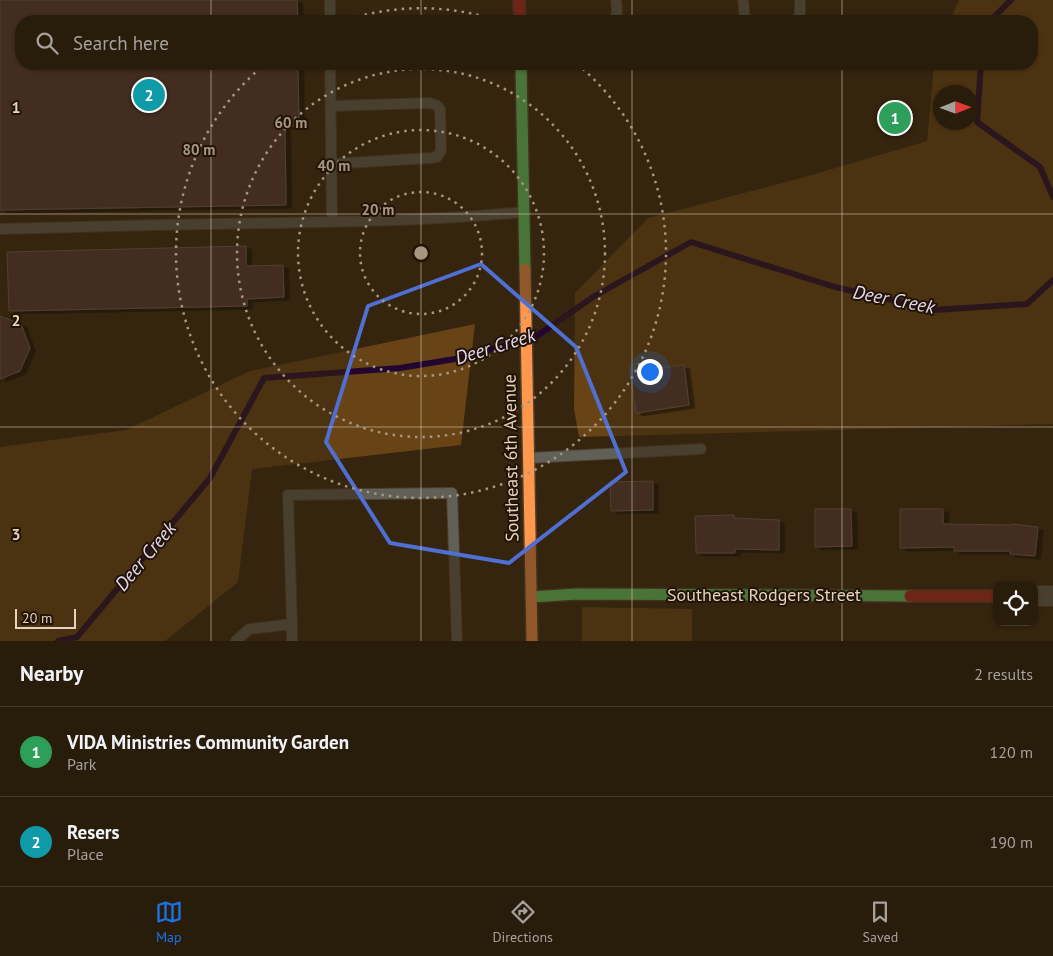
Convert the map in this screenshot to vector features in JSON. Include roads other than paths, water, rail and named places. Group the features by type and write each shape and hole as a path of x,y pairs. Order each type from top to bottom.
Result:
{"main road":[{"path":"520,0 520,15"},
{"name":"Southeast 6th Avenue","path":"521,70 532,641"},
{"name":"Southeast Rodgers Street","path":"531,597 577,594 993,596"}],"street":[{"path":"1038,596 1053,596"}],"lane":[{"path":"330,0 330,15"},
{"path":"616,0 616,15"},
{"path":"743,0 744,15"},
{"path":"799,15 800,0"},
{"path":"330,70 332,222"},
{"path":"331,106 429,103 436,105 440,109 441,151 437,157 431,158 331,164"},
{"path":"0,229 332,222 485,216 524,212"},
{"path":"528,458 701,448"},
{"path":"292,641 288,495 452,494 457,641"},
{"path":"236,641 249,629 292,624"}],"waterway":[{"name":"Deer Creek","path":"996,15 1011,0"},
{"name":"Deer Creek","path":"981,70 977,122 1040,167 1053,197"},
{"name":"Deer Creek","path":"534,338 593,297 691,242 835,287 935,310 1027,304 1053,280"},
{"name":"Deer Creek","path":"58,641 77,637 210,478 264,378 400,368 455,359 519,342"}],"place":[{"name":"Resers","path":"149,95"},
{"name":"VIDA Ministries Community Garden","path":"895,118"}]}
